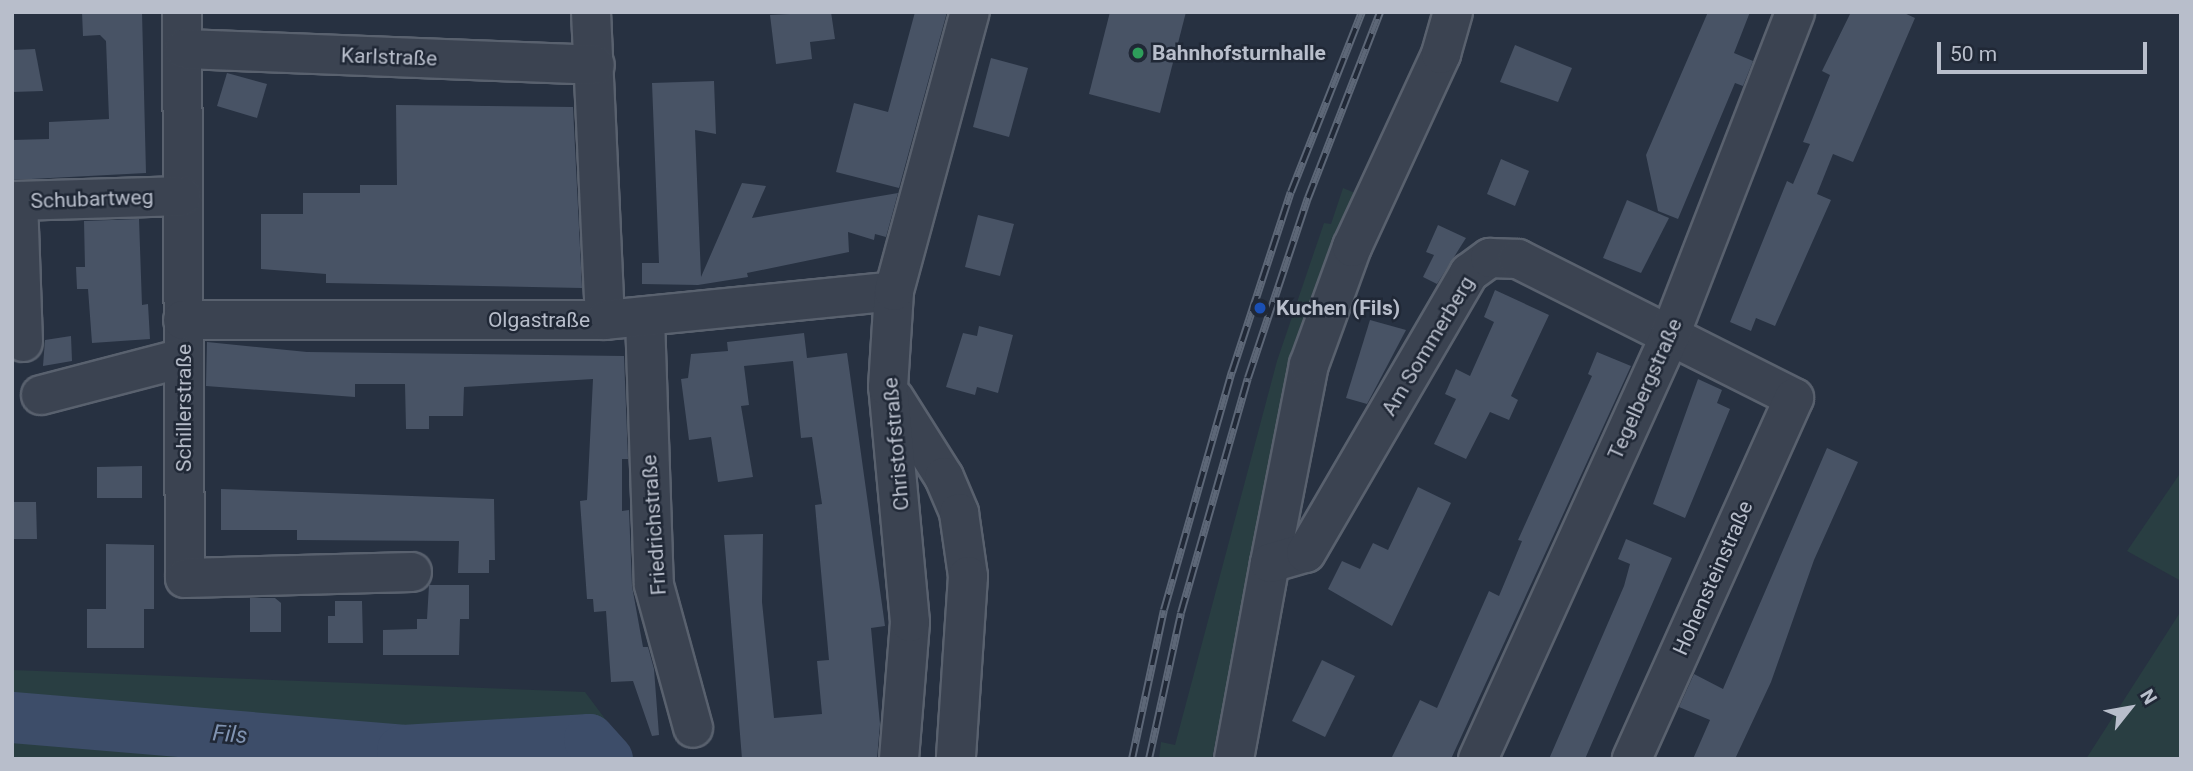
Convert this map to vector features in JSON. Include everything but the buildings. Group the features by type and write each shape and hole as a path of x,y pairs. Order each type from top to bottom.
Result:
{"street":[{"name":"Schillerstraße","path":"182,12 185,578 411,572"},
{"path":"591,12 605,320"},
{"name":"Christofstraße","path":"899,759 910,622 888,387 894,292 970,12"},
{"path":"1234,759 1310,365 1352,247 1441,54 1453,12"},
{"name":"Tegelbergstraße","path":"1478,759 1670,335 1795,12"},
{"name":"Karlstraße","path":"184,50 595,65"},
{"name":"Schubartweg","path":"23,342 18,201 182,196"},
{"name":"Am Sommerberg","path":"1270,563 1306,553 1469,273 1490,258 1518,259 1794,398"},
{"name":"Olgastraße","path":"183,320 605,320 894,292"},
{"name":"Friedrichstraße","path":"645,318 654,585 693,728"},
{"path":"41,395 183,358"},
{"path":"888,387 944,477 958,513 968,576 956,759"},
{"name":"Hohensteinstraße","path":"1632,759 1794,398"}],"green space":[{"path":"1343,188 1355,193 1293,358 1212,759 1159,759 1161,742 1175,745 1277,361 1324,223 1331,224"},
{"path":"2181,472 2181,581 2127,551"},
{"path":"2181,611 2181,759 2086,759"},
{"path":"12,670 585,692 635,759 12,759"}],"waterway":[{"name":"Fils","path":"12,717 402,750 589,739 607,759"}],"railway":[{"path":"1132,759 1164,610 1232,372 1291,192 1362,12"},
{"path":"1149,759 1181,613 1248,378 1308,198 1380,12"}],"place":[{"name":"Bahnhofsturnhalle","path":"1138,53"},
{"name":"Kuchen (Fils)","path":"1260,308"}]}
